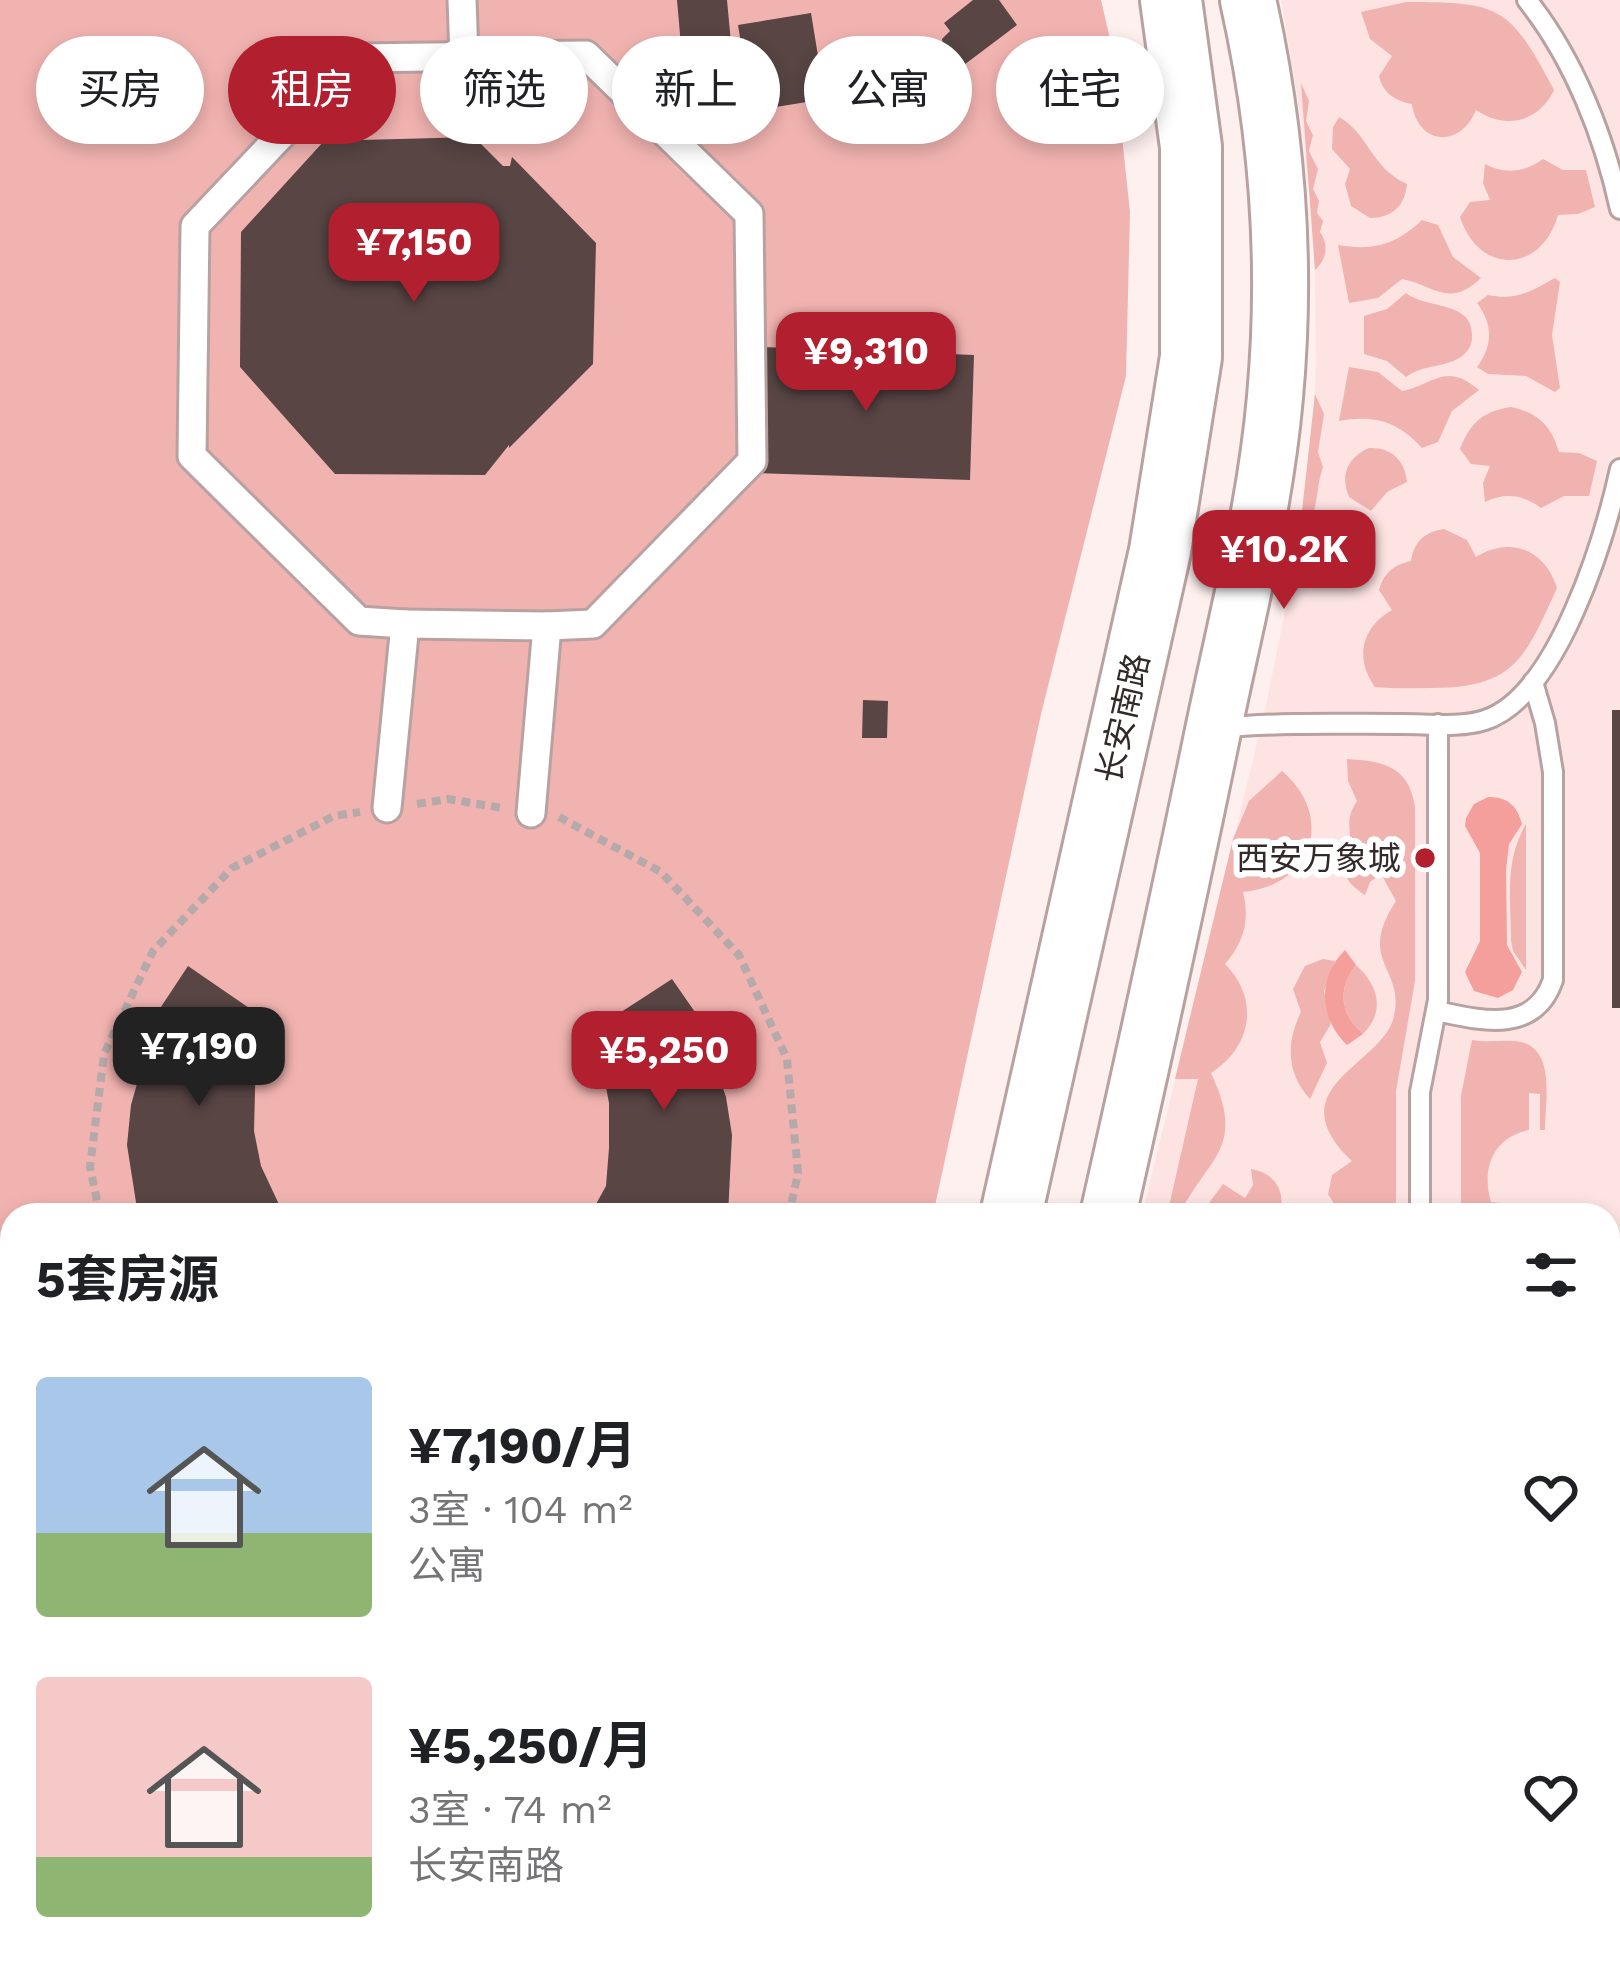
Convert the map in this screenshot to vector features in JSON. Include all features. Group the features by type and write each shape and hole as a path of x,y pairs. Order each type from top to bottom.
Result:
{"main road":[{"name":"长安南路","path":"1014,1203 1160,551 1191,357 1191,147 1171,0"},
{"path":"1111,1203 1256,531 1275,400 1282,301 1270,130 1248,0"}],"street":[{"path":"462,0 463,36"},
{"path":"420,57 354,58 195,226 192,456 359,621 547,626 593,624 752,460 749,214 588,57"},
{"path":"386,808 405,624"},
{"path":"531,813 547,626"}],"lane":[{"path":"1536,4 1580,90 1620,209"},
{"path":"1213,729 1262,724 1470,723 1509,707 1533,682 1558,641 1588,575 1620,469"},
{"path":"1436,1011 1505,1022 1536,1007 1552,980 1553,772 1533,682"},
{"path":"1420,1203 1420,1092 1436,1011 1438,724"}],"path":[{"path":"98,1203 90,1167 104,1054 153,951 232,868 334,816 448,799 560,818 662,872 739,956 787,1059 798,1173 792,1203"}],"shaded area":[{"path":"0,0 1101,0 1109,36 996,36 996,144 1123,144 1130,212 1126,376 1041,714 936,1203 0,1203"},
{"name":"西安万象城","path":"1281,0 1620,0 1620,1203 1145,1203 1265,710 1310,468 1316,363 1314,237"},
{"path":"1406,2 1463,4 1499,14 1513,25 1539,62 1554,90 1548,101 1520,120 1498,120 1476,110 1461,131 1451,136 1441,137 1422,128 1412,104 1383,87 1379,76 1392,56 1370,39 1361,12"},
{"path":"1301,83 1309,101 1306,121 1313,135 1309,151 1318,169 1313,189 1326,247 1315,270"},
{"path":"1339,117 1358,133 1385,169 1407,184 1403,199 1391,213 1370,218 1351,206 1345,184 1350,169 1332,149 1333,127"},
{"path":"1543,159 1563,170 1586,170 1595,207 1558,215 1539,248 1525,257 1495,258 1481,250 1460,217 1470,202 1490,200 1483,183 1485,164 1515,170"},
{"path":"1422,220 1438,225 1453,257 1481,278 1450,294 1402,279 1378,298 1349,303 1338,245 1383,244"},
{"path":"1555,278 1560,282 1552,335 1560,388 1555,392 1526,376 1488,374 1477,367 1489,335 1477,303 1488,295 1523,294"},
{"path":"1406,293 1464,316 1472,338 1465,354 1406,377 1387,361 1364,354 1364,316 1387,309"},
{"path":"1349,367 1378,372 1402,391 1448,376 1479,390 1452,411 1438,442 1422,448 1385,422 1339,421"},
{"path":"1315,394 1324,414 1318,452 1323,467 1308,527 1311,537 1305,545 1307,567 1294,583"},
{"path":"1511,407 1542,422 1559,452 1579,453 1597,461 1589,496 1564,496 1541,508 1514,496 1485,502 1483,483 1490,466 1471,464 1460,449 1479,420"},
{"path":"1369,448 1396,456 1407,482 1387,492 1371,511 1349,497 1345,481 1351,462"},
{"path":"1444,529 1467,540 1476,557 1501,548 1525,550 1544,564 1557,588 1525,650 1499,675 1459,687 1375,687 1363,654 1368,634 1392,610 1379,590 1381,584 1390,571 1411,561 1421,539"},
{"path":"1347,759 1392,768 1407,782 1415,807 1415,981 1396,1091 1396,1203 1334,1203 1328,1194 1332,1175 1352,1161 1331,1136 1324,1114 1328,1096 1386,1033 1396,999 1380,938 1396,901 1381,874 1370,882 1365,895 1346,876 1350,817 1357,801 1348,781"},
{"path":"1282,771 1308,808 1309,846 1286,877 1243,892 1244,931 1225,964 1243,992 1246,1022 1235,1050 1211,1073 1221,1099 1224,1136 1186,1203 1170,1203 1198,1079 1175,1079 1233,839 1249,801"},
{"path":"1488,797 1510,803 1522,824 1509,844 1506,870 1507,945 1522,972 1513,990 1498,998 1474,991 1465,972 1480,941 1480,853 1465,826 1466,818 1474,804"},
{"path":"1526,824 1526,970 1513,951 1510,894 1514,852"},
{"path":"1345,950 1356,965 1346,983 1344,1001 1363,1034 1347,1045 1331,1023 1325,998 1330,973"},
{"path":"1323,959 1335,961 1324,991 1331,1024 1320,1042 1327,1063 1310,1099 1296,1078 1291,1057 1301,1012 1293,989 1305,966"},
{"path":"1356,965 1370,981 1377,1007 1363,1034 1344,1001 1346,983"},
{"path":"1472,1040 1521,1042 1540,1055 1547,1092 1545,1130 1540,1130 1540,1094 1529,1093 1529,1130 1506,1140 1489,1167 1491,1202 1501,1203 1461,1203 1461,1096"},
{"path":"1251,1169 1266,1174 1277,1184 1281,1203 1209,1203 1223,1184 1245,1198 1253,1185"}],"building":[{"path":"677,0 727,0 730,36 680,36"},
{"path":"973,0 999,0 1017,25 996,36 972,59 972,36 945,36 950,31 944,23"},
{"path":"811,13 815,36 804,36 804,102 780,106 780,36 740,36 738,25"},
{"path":"396,139 481,144 503,166 510,166 512,157 596,243 593,364 509,445 485,475 335,474 240,367 241,232 321,144 396,144"},
{"path":"762,347 974,355 970,480 757,473"},
{"path":"863,700 888,701 887,738 862,738"},
{"path":"1612,710 1620,710 1620,1008 1612,1008"},
{"path":"188,966 265,1019 256,1051 254,1131 261,1166 278,1203 136,1203 127,1145 131,1105 157,1013"},
{"path":"672,979 697,1015 726,1097 732,1135 729,1203 597,1203 606,1186 609,1103 595,1029"}],"place":[{"name":"西安万象城","path":"1425,858"}]}
